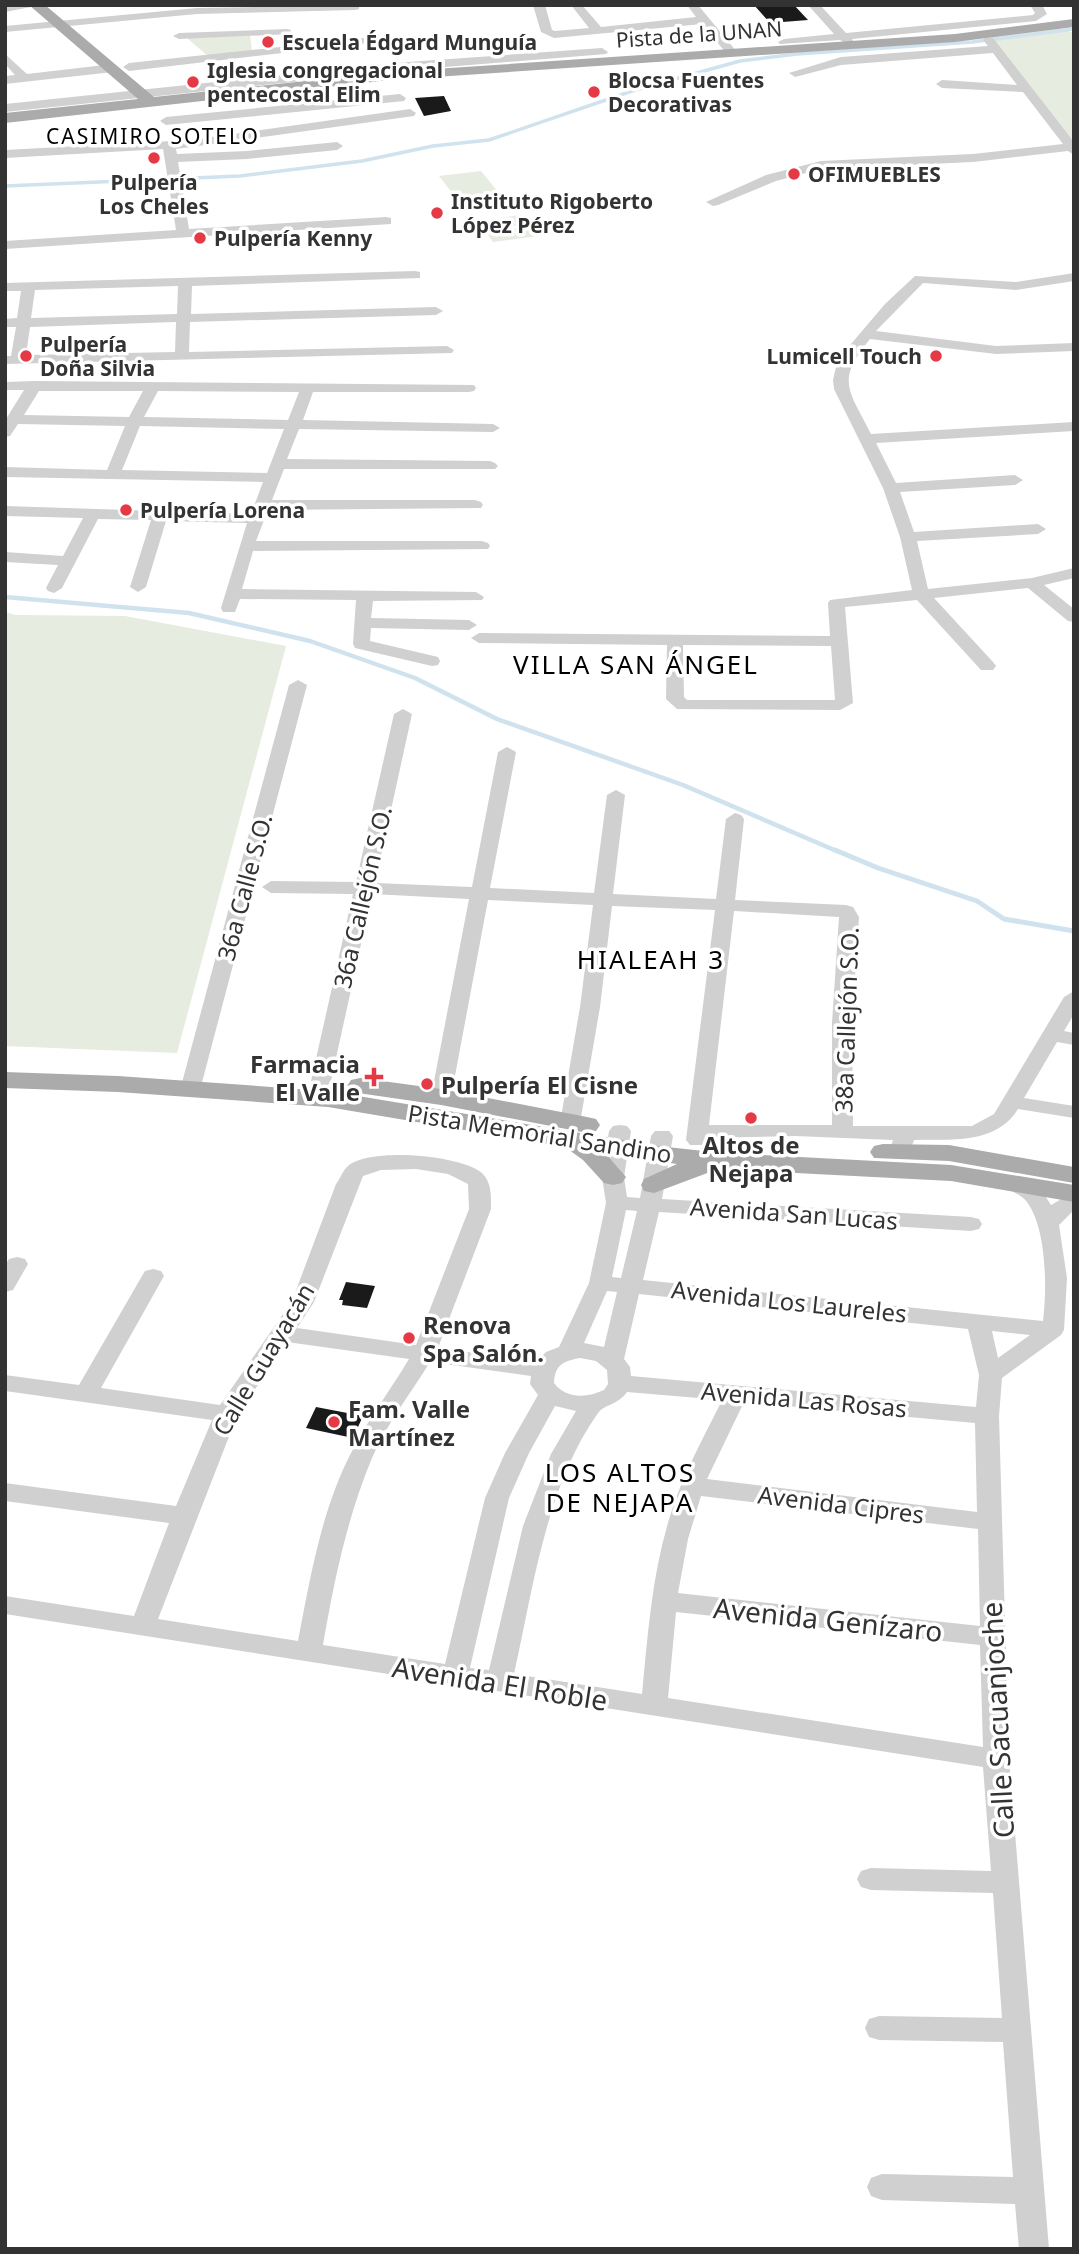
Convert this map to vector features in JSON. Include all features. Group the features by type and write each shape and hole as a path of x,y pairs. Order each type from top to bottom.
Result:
{"main road":[{"path":"36,5 113,68 129,74"},
{"path":"54,5 154,97"},
{"name":"Pista de la UNAN","path":"5,118 43,110 154,97 199,96 327,82 373,74 601,57 731,52 846,40 991,42 1074,23"},
{"path":"107,102 129,87 129,74"},
{"path":"268,80 373,74"},
{"name":"Pista de la UNAN","path":"5,118 107,102 327,82"},
{"path":"107,102 149,110 166,120 172,110 199,96"},
{"name":"Pista Memorial Sandino","path":"5,1064 192,1082 573,1132 660,1145 722,1161 940,1172 1012,1182 1074,1197"},
{"name":"Pista Memorial Sandino","path":"5,1080 321,1081 441,1097 573,1132"},
{"path":"573,1132 613,1177"},
{"name":"Pista Memorial Sandino","path":"660,1145 697,1136 798,1149 903,1143 1074,1175"},
{"path":"818,1166 844,1161 891,1162 903,1143"},
{"path":"652,1194 678,1172 722,1161"}],"street":[{"path":"5,9 27,5"},
{"path":"539,5 547,32 561,35 705,20"},
{"path":"576,5 598,31"},
{"path":"692,5 731,52"},
{"path":"813,5 846,40"},
{"path":"5,29 152,17 197,8 285,8 359,21"},
{"path":"285,8 289,48"},
{"path":"784,42 846,40 1036,12"},
{"path":"152,17 205,58"},
{"path":"129,74 205,58 289,48 359,21"},
{"path":"359,21 373,74 558,55 601,57"},
{"path":"179,36 286,32"},
{"path":"795,73 841,61 991,42 1072,149"},
{"path":"5,57 24,78"},
{"path":"5,80 113,68"},
{"path":"183,233 166,120 154,97 268,80"},
{"path":"942,85 1026,89"},
{"path":"166,120 235,116 400,98"},
{"path":"5,108 107,102"},
{"path":"5,154 169,145 410,113"},
{"path":"171,159 337,146"},
{"path":"713,202 771,178 821,165 974,158 1072,149"},
{"path":"5,245 386,221"},
{"path":"5,286 415,275"},
{"path":"986,666 921,594 908,537 891,488 841,389 840,375 844,363 867,334 920,279 1016,286 1074,277"},
{"path":"181,356 184,282"},
{"path":"29,286 23,322 11,359 447,350"},
{"path":"5,323 436,311"},
{"path":"867,334 996,350 1074,347"},
{"path":"9,426 35,385"},
{"path":"113,475 134,422 154,385"},
{"path":"5,386 469,388"},
{"path":"309,387 246,546 231,601 365,596 476,597"},
{"path":"9,426 134,422 493,428"},
{"path":"866,439 1074,426"},
{"path":"5,472 113,475 490,466"},
{"path":"891,488 1014,480"},
{"path":"5,511 160,516 475,505"},
{"path":"54,588 93,514"},
{"path":"138,587 160,516"},
{"path":"908,537 1038,529"},
{"path":"246,546 482,545"},
{"path":"5,558 68,561"},
{"path":"676,640 675,699 683,705 840,705 844,703 836,604 1032,583 1074,573"},
{"path":"1032,583 1074,617"},
{"path":"365,596 361,644 432,661"},
{"path":"362,623 676,640 839,641"},
{"name":"36a Calle S.O.","path":"192,1082 298,685"},
{"name":"36a Callejón S.O.","path":"321,1081 403,714"},
{"path":"441,1097 478,893 508,752"},
{"path":"573,1132 617,795"},
{"path":"735,818 697,1136 843,1131 903,1143 976,1132 1002,1118 1074,997"},
{"path":"271,887 363,888 723,903"},
{"name":"38a Callejón S.O.","path":"723,903 846,911 849,917 842,1023 843,1131"},
{"path":"1051,1035 1074,1039"},
{"path":"1012,1102 1074,1112"},
{"path":"568,1352 600,1283 617,1203 613,1177 618,1139"},
{"path":"612,1360 652,1194 660,1145"},
{"name":"Calle Guayacán","path":"142,1627 226,1414 303,1302 347,1184 355,1171 376,1163 419,1163 456,1170 474,1177 481,1188 480,1209 424,1353"},
{"path":"978,1322 991,1375 1053,1330 1056,1312 1049,1223 1031,1192 1012,1182"},
{"name":"Avenida San Lucas","path":"617,1203 652,1194 971,1224"},
{"path":"1049,1223 1054,1214 1074,1197"},
{"path":"5,1285 17,1264"},
{"path":"86,1394 153,1276"},
{"name":"Avenida Los Laureles","path":"600,1283 1053,1330"},
{"path":"283,1334 543,1370"},
{"path":"592,1351 612,1360 621,1375 621,1383 611,1396 592,1404 569,1403 550,1394 542,1378 543,1370 557,1356 568,1352 592,1351"},
{"path":"309,1653 323,1574 338,1520 361,1456 424,1353"},
{"name":"Calle Sacuanjoche","path":"991,1375 987,1416 996,1759 1034,2249"},
{"path":"5,1383 226,1414"},
{"name":"Avenida Las Rosas","path":"621,1383 987,1416"},
{"path":"654,1707 664,1601 678,1532 692,1486 737,1393"},
{"path":"455,1675 497,1498 517,1453 550,1394"},
{"path":"499,1683 535,1526 564,1454 592,1404"},
{"name":"Avenida Cipres","path":"692,1486 990,1522"},
{"path":"5,1492 185,1516"},
{"name":"Avenida Genízaro","path":"664,1601 993,1637"},
{"name":"Avenida El Roble","path":"5,1605 996,1759"},
{"path":"871,1879 1006,1882"},
{"path":"878,2028 1017,2030"},
{"path":"882,2187 1029,2191"}],"shaded area":[{"path":"1055,27 1074,33 1074,138 1063,138 986,35"},
{"path":"250,35 252,51 208,56 187,38"},
{"path":"481,171 503,198 460,203 439,176"},
{"path":"520,215 528,224 480,231 472,222"},
{"path":"530,226 538,236 493,242 486,232"},
{"path":"5,612 16,615 125,616 286,646 177,1053 5,1046"}],"building":[{"path":"754,5 794,5 808,20 770,23"},
{"path":"444,96 451,111 424,116 415,98"},
{"path":"346,1282 375,1286 367,1308 342,1305 343,1300 339,1300"},
{"name":"Fam. Valle Martínez","path":"316,1407 363,1416 353,1438 306,1428"}],"waterway":[{"path":"5,186 240,176 362,161 433,146 489,140 632,91 740,61 797,54 972,42 1074,29"},
{"path":"5,597 189,613 310,641 415,678 497,719 683,785 839,852"},
{"path":"835,850 878,868 977,901 1004,919 1074,931"}],"place":[{"name":"Escuela Édgard Munguía","path":"268,42"},
{"name":"Iglesia congregacional pentecostal Elim","path":"193,82"},
{"name":"Blocsa Fuentes Decorativas","path":"594,92"},
{"name":"Pulpería Los Cheles","path":"154,158"},
{"name":"OFIMUEBLES","path":"794,174"},
{"name":"Instituto Rigoberto López Pérez","path":"437,213"},
{"name":"Pulpería Kenny","path":"200,238"},
{"name":"Pulpería Doña Silvia","path":"26,356"},
{"name":"Lumicell Touch","path":"936,356"},
{"name":"Pulpería Lorena","path":"126,510"},
{"name":"Farmacia El Valle","path":"374,1077"},
{"name":"Pulpería El Cisne","path":"427,1084"},
{"name":"Altos de Nejapa","path":"751,1118"},
{"name":"Renova Spa Salón.","path":"409,1338"},
{"name":"Fam. Valle Martínez","path":"334,1422"}],"district":[{"name":"CASIMIRO SOTELO","path":"153,136"},
{"name":"VILLA SAN ÁNGEL","path":"636,664"},
{"name":"HIALEAH 3","path":"651,959"},
{"name":"LOS ALTOS DE NEJAPA","path":"620,1487"}]}
